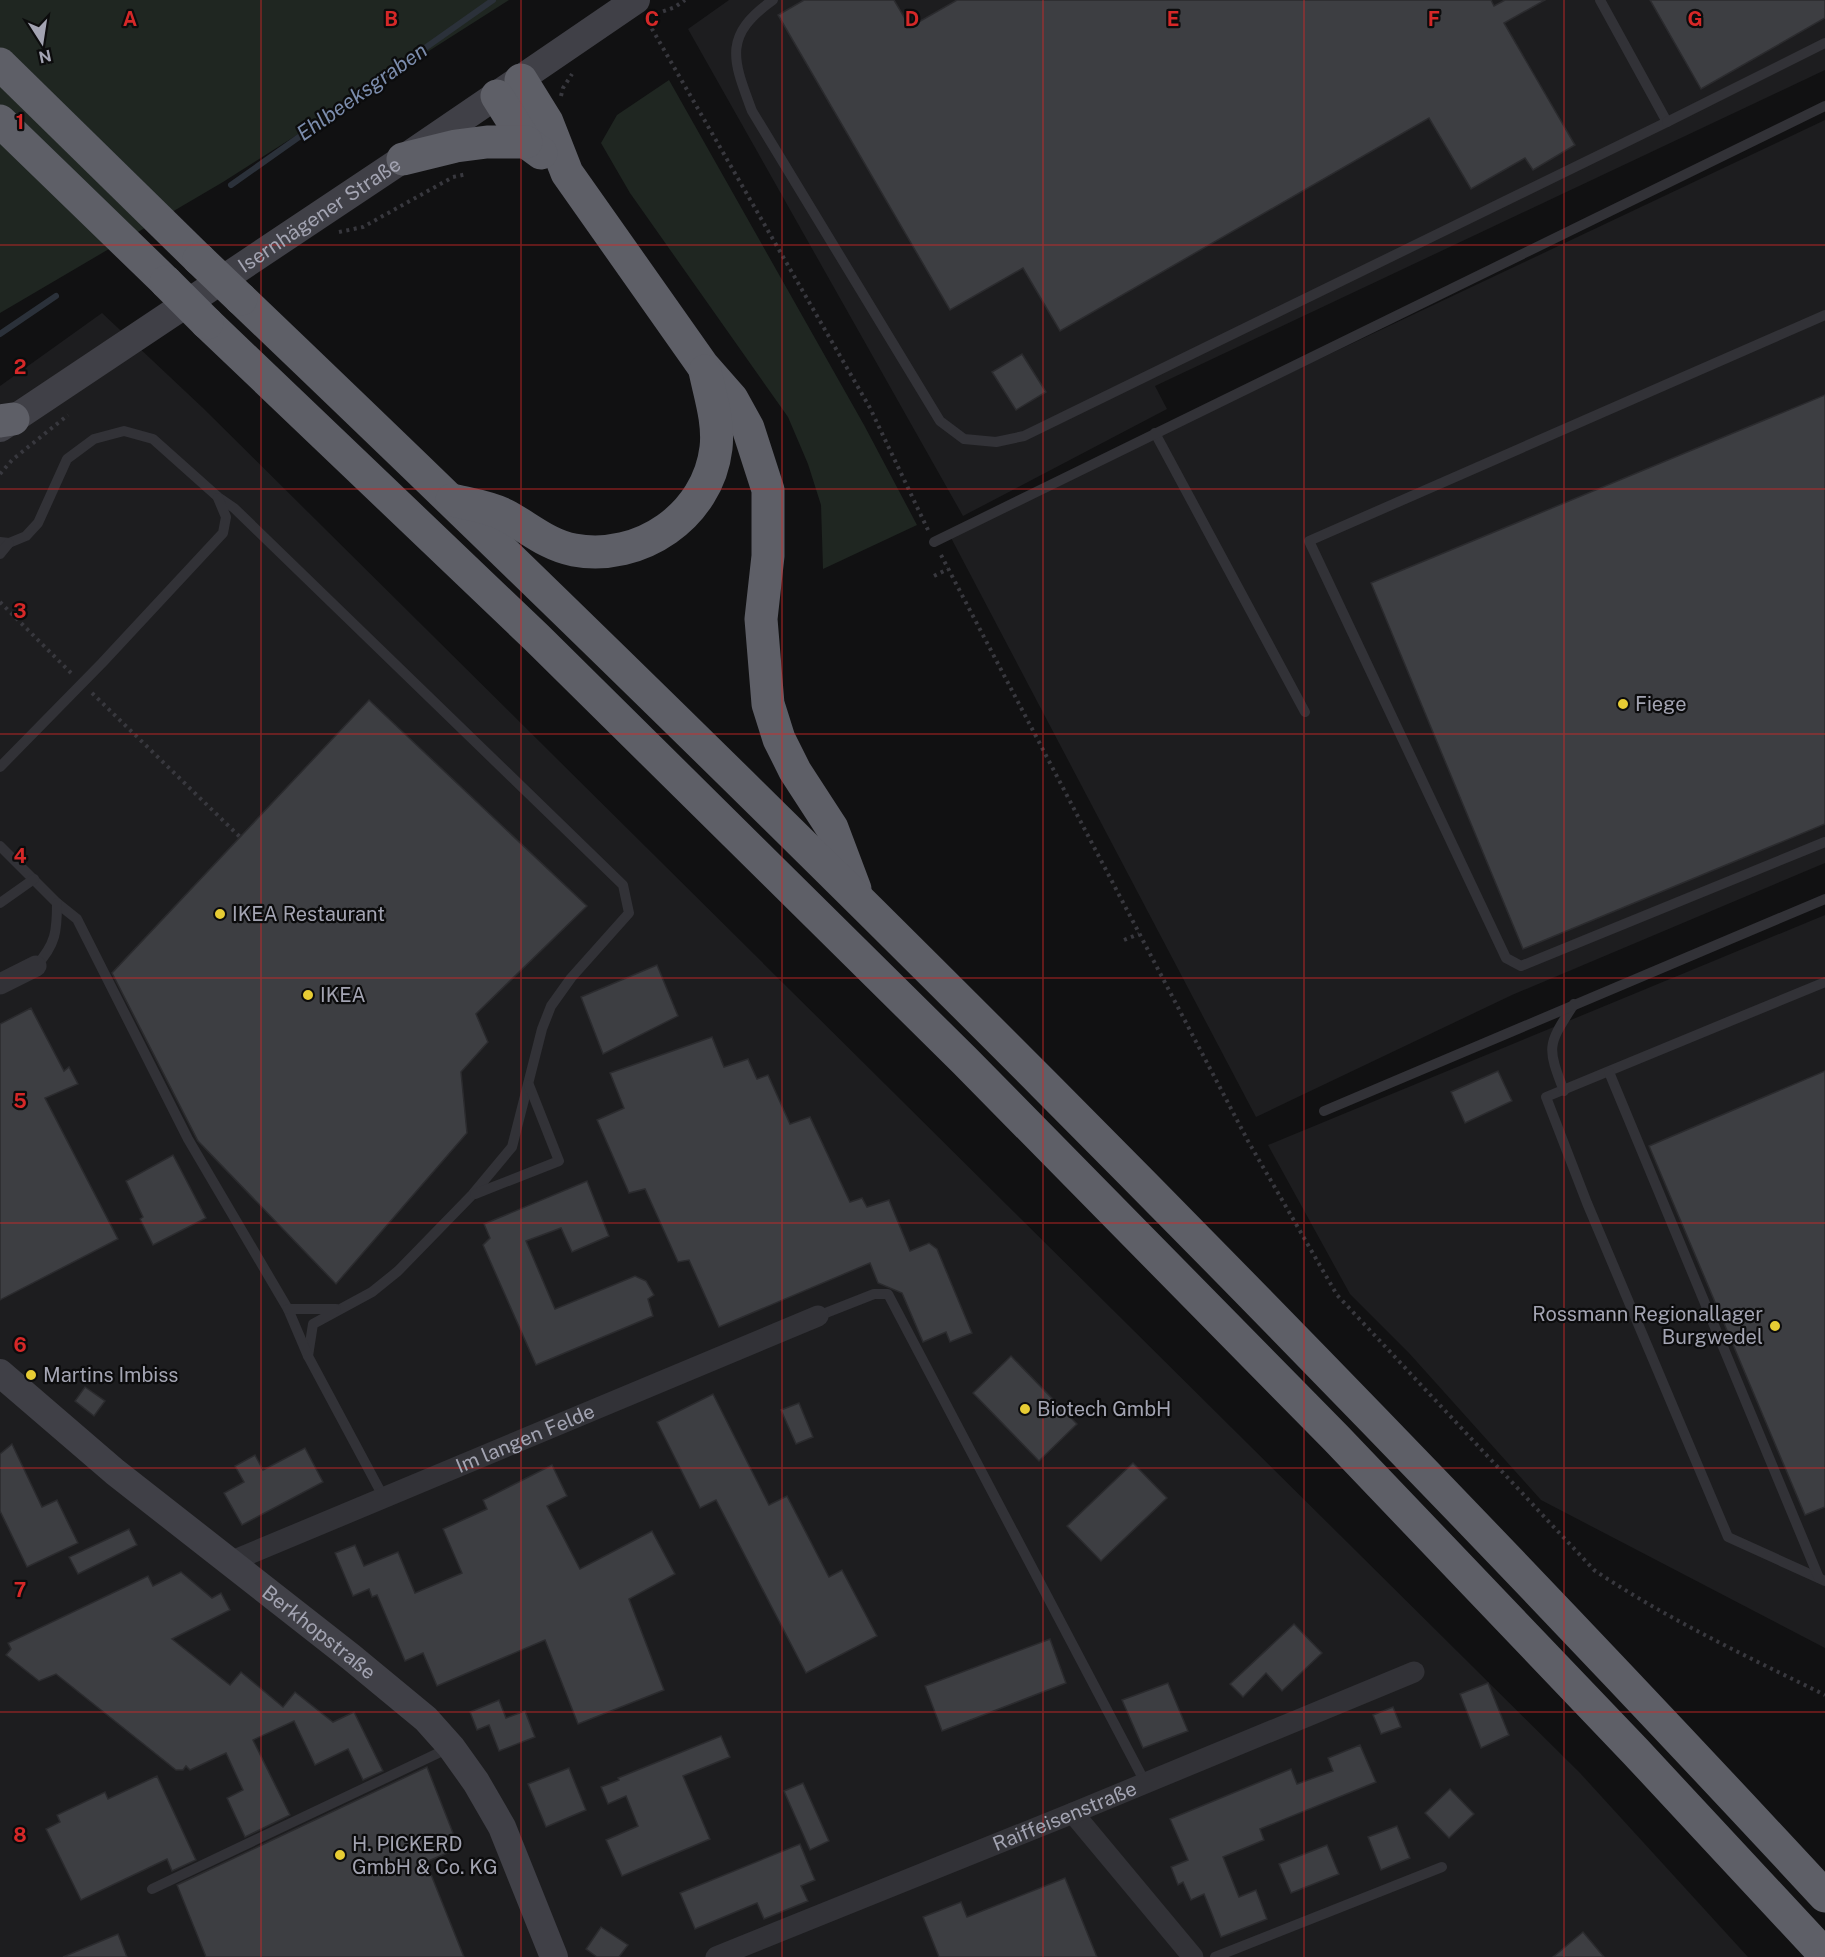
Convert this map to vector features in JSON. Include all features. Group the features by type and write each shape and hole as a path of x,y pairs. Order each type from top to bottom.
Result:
{"highway":[{"path":"0,64 859,900 1340,1386 1652,1710 1825,1896"},
{"path":"509,88 526,142 567,173"},
{"path":"509,88 547,122 567,173 703,366 732,399 748,428 768,490 768,556 761,619 768,704 779,739 795,771 832,828 859,900"},
{"path":"0,121 207,323 537,638 973,1069 1344,1446 1635,1751 1825,1955"},
{"path":"403,159 456,146 486,142 526,142"},
{"path":"450,500 503,513 546,540 571,549 594,552 621,550 650,540 673,526 696,501 712,465 716,446 715,416 703,366"}],"main road":[{"name":"Isernhägener Straße","path":"4,422 403,159 636,0"},
{"name":"Berkhopstraße","path":"4,1385 426,1719 451,1747 476,1782 502,1827 554,1957"}],"street":[{"path":"0,984 42,959"},
{"name":"Im langen Felde","path":"230,1562 818,1316"},
{"name":"Raiffeisenstraße","path":"716,1957 1146,1784 1414,1672"},
{"path":"1073,1813 1193,1957"}],"lane":[{"path":"773,0 755,13 737,39 736,69 752,111 939,421 964,439 996,442 1024,436 1825,43"},
{"path":"1600,0 1667,122"},
{"path":"934,543 1825,106"},
{"path":"1825,315 1309,541 1506,958 1521,966 1825,842"},
{"path":"0,554 4,542 26,536 38,523 67,459 94,439 124,431 153,439 218,497 234,508 623,885 630,913 571,978 551,1006 542,1029 512,1148 472,1195 398,1271 372,1292 313,1324 308,1356"},
{"path":"1155,433 1305,712"},
{"path":"0,767 223,533 226,517 218,497"},
{"path":"0,846 76,919 188,1139 288,1309 308,1356 384,1498"},
{"path":"0,903 34,879"},
{"path":"1324,1111 1574,1003 1825,899"},
{"path":"42,959 57,931 57,903"},
{"path":"1822,1580 1728,1537 1587,1203 1546,1097 1825,982"},
{"path":"1564,1091 1553,1061 1552,1047 1559,1027 1574,1003"},
{"path":"1609,1072 1822,1580"},
{"path":"472,1195 559,1161 529,1085"},
{"path":"818,1316 874,1294 888,1294 1146,1784"},
{"path":"288,1309 340,1309"},
{"path":"152,1889 451,1747"},
{"path":"1215,1957 1442,1867"}],"path":[{"path":"636,0 870,408 934,543 1139,934 1248,1141 1337,1295 1594,1570 1636,1598 1699,1633 1825,1695"},
{"path":"934,576 948,569"},
{"path":"0,602 240,837"},
{"path":"1124,940 1139,934"}],"shaded area":[{"path":"0,0 509,0 223,182 0,313"},
{"path":"729,0 1825,0 1825,70 1155,386 1167,409 963,516 688,29"},
{"path":"669,80 864,425 917,525 823,569 821,505 808,464 788,417 630,193 601,143 617,115"},
{"path":"1825,120 1825,863 1512,995 1256,1117 949,534"},
{"path":"102,313 204,409 1580,1773 1748,1957 0,1957 0,386"},
{"path":"1825,915 1825,1648 1541,1500 1409,1353 1350,1294 1268,1145"}],"building":[{"path":"804,0 894,0 910,27 957,0 1491,0 1494,6 1505,0 1545,0 1504,23 1575,145 1533,170 1525,158 1471,189 1429,118 1060,331 1023,268 950,310 778,15"},
{"path":"1650,0 1825,0 1825,18 1701,89"},
{"path":"1022,354 1046,392 1016,410 992,372"},
{"name":"Fiege","path":"1825,395 1825,824 1523,949 1371,583"},
{"name":"IKEA","path":"369,700 587,906 476,1014 488,1042 461,1072 467,1133 336,1284 198,1141 112,973"},
{"path":"657,965 678,1016 603,1054 581,997"},
{"path":"31,1008 64,1071 69,1067 78,1084 45,1098 118,1239 0,1300 0,1024"},
{"path":"712,1037 724,1067 748,1059 757,1079 768,1075 790,1124 810,1117 850,1202 862,1198 867,1207 889,1200 910,1251 929,1243 937,1249 972,1333 950,1342 946,1332 923,1342 902,1293 878,1283 870,1263 719,1327 689,1260 678,1262 645,1189 629,1193 597,1120 624,1108 610,1073"},
{"path":"1498,1071 1512,1101 1465,1123 1451,1092"},
{"name":"Rossmann Regionallager Burgwedel","path":"1825,1071 1825,1507 1805,1515 1649,1146"},
{"path":"173,1155 206,1218 153,1245 140,1219 143,1217 126,1181"},
{"path":"587,1181 609,1236 572,1252 561,1228 526,1241 555,1309 635,1276 646,1281 654,1295 648,1299 653,1316 536,1365 483,1245 490,1238 484,1224"},
{"name":"Biotech GmbH","path":"1011,1356 1077,1424 1039,1461 973,1393"},
{"path":"85,1387 105,1401 94,1416 75,1401"},
{"path":"713,1394 769,1505 787,1496 829,1577 842,1570 877,1636 806,1673 716,1500 700,1508 657,1422"},
{"path":"799,1403 813,1437 796,1444 781,1410"},
{"path":"12,1444 42,1507 57,1500 78,1543 27,1567 0,1511 0,1454"},
{"path":"305,1448 323,1482 242,1525 224,1493 244,1482 235,1466 255,1455 263,1470"},
{"path":"1133,1463 1167,1498 1101,1561 1067,1526"},
{"path":"552,1465 567,1496 547,1506 580,1569 652,1531 675,1574 629,1599 664,1690 578,1724 545,1640 437,1686 423,1653 405,1661 377,1595 372,1597 369,1589 353,1596 335,1553 355,1545 364,1566 398,1552 415,1593 462,1573 443,1529 487,1509 483,1500"},
{"path":"129,1529 137,1545 78,1574 69,1557"},
{"path":"181,1572 212,1598 221,1593 230,1610 172,1639 230,1685 241,1672 283,1707 295,1692 333,1722 354,1712 383,1771 363,1780 348,1749 315,1765 294,1721 253,1740 290,1815 245,1837 227,1798 243,1790 226,1753 190,1770 186,1766 183,1770 176,1770 56,1674 39,1681 6,1655 11,1649 8,1643 148,1576 153,1586"},
{"path":"1294,1624 1322,1653 1282,1691 1266,1673 1243,1697 1230,1684"},
{"path":"1050,1639 1066,1683 942,1731 925,1686"},
{"path":"1168,1683 1188,1731 1143,1748 1122,1700"},
{"path":"1488,1683 1509,1735 1481,1748 1460,1694"},
{"path":"499,1700 506,1718 525,1711 535,1737 499,1751 489,1725 477,1730 470,1712"},
{"path":"1393,1707 1401,1727 1381,1734 1373,1715"},
{"path":"721,1736 730,1757 683,1776 710,1839 622,1876 606,1840 638,1826 626,1796 608,1804 601,1787"},
{"path":"1360,1745 1376,1782 1260,1829 1264,1840 1223,1857 1239,1897 1256,1890 1267,1919 1221,1937 1204,1894 1191,1900 1183,1882 1178,1885 1171,1867 1188,1860 1170,1819 1291,1769 1297,1784 1333,1771 1328,1758"},
{"name":"H. PICKERD GmbH & Co. KG","path":"427,1767 459,1848 426,1862 464,1957 206,1957 177,1885"},
{"path":"569,1768 586,1810 546,1827 528,1784"},
{"path":"157,1776 196,1860 172,1871 167,1859 81,1900 46,1829 60,1822 57,1815 105,1792 108,1799"},
{"path":"803,1783 829,1841 810,1850 784,1791"},
{"path":"1450,1789 1474,1814 1449,1838 1425,1813"},
{"path":"1397,1826 1410,1858 1381,1870 1368,1837"},
{"path":"800,1844 815,1880 801,1886 808,1901 764,1919 757,1903 695,1929 680,1893"},
{"path":"1327,1845 1339,1874 1291,1893 1279,1864"},
{"path":"1065,1878 1097,1957 939,1957 923,1917 961,1902 967,1917"},
{"path":"601,1927 628,1945 619,1957 597,1957 586,1949"},
{"path":"1583,1932 1604,1957 1553,1957"},
{"path":"118,1934 127,1957 63,1957"}],"waterway":[{"name":"Ehlbeeksgraben","path":"231,185 493,0"},
{"name":"Ehlbeeksgraben","path":"0,334 56,296"}],"place":[{"name":"Fiege","path":"1623,704"},
{"name":"IKEA Restaurant","path":"220,914"},
{"name":"IKEA","path":"308,995"},
{"name":"Rossmann Regionallager Burgwedel","path":"1775,1326"},
{"name":"Martins Imbiss","path":"31,1375"},
{"name":"Biotech GmbH","path":"1025,1409"},
{"name":"H. PICKERD GmbH & Co. KG","path":"340,1855"}]}
